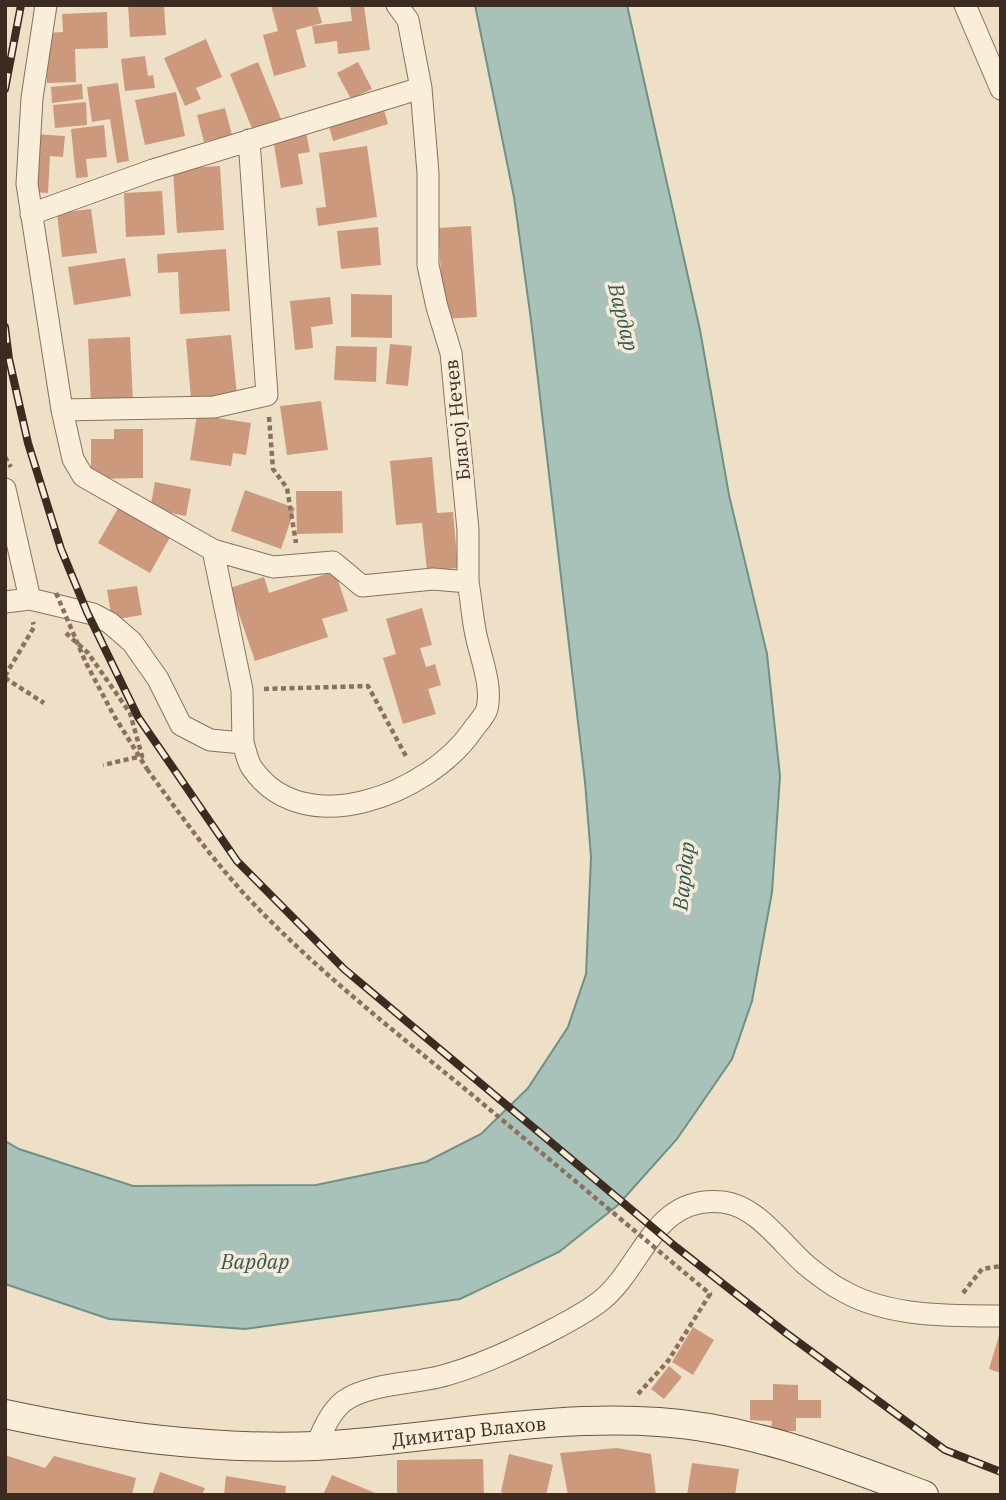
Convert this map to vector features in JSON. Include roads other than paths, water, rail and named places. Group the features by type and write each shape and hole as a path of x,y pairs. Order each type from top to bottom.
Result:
{"main road":[{"name":"Димитар Влахов","path":"5,1414 86,1432 228,1446 316,1446 595,1420 660,1422 707,1427 822,1456 924,1495"}],"street":[{"path":"46,5 32,98 27,184 62,410 72,459 83,476 213,550 272,567 333,562 362,586 433,579 468,582"},
{"name":"Благој Нечев","path":"243,743 250,766 274,792 303,804 333,806 370,800 397,791 419,778 441,764 464,742 486,710 487,685 468,582 468,530 451,353 428,265 428,173 421,88 408,20 397,5"},
{"path":"965,5 1001,89"},
{"path":"31,214 153,170 421,88"},
{"path":"62,410 214,407 267,395 249,140"},
{"path":"5,489 30,599"},
{"path":"5,602 30,599 93,614 110,623 132,642 158,679 181,725 209,740 243,743 242,690 213,550"},
{"path":"316,1446 330,1416 344,1401 362,1392 432,1379 482,1363 551,1331 587,1310 604,1298 650,1238 684,1205 723,1202 743,1208 807,1266 847,1294 914,1313 1001,1316"}],"water":[{"name":"Вардар","path":"475,5 627,5 700,330 729,495 767,654 780,776 772,892 752,1001 732,1059 677,1139 618,1205 559,1252 460,1299 245,1329 109,1319 5,1284 5,1141 19,1149 133,1186 316,1185 426,1162 481,1134 528,1088 568,1027 586,974 591,857 585,782 514,197"}],"railway":[{"path":"5,89 21,5"},
{"path":"5,327 9,359 28,443 61,549 87,612 138,717 237,861 344,969 676,1247 786,1333 945,1450 1001,1472"}]}
